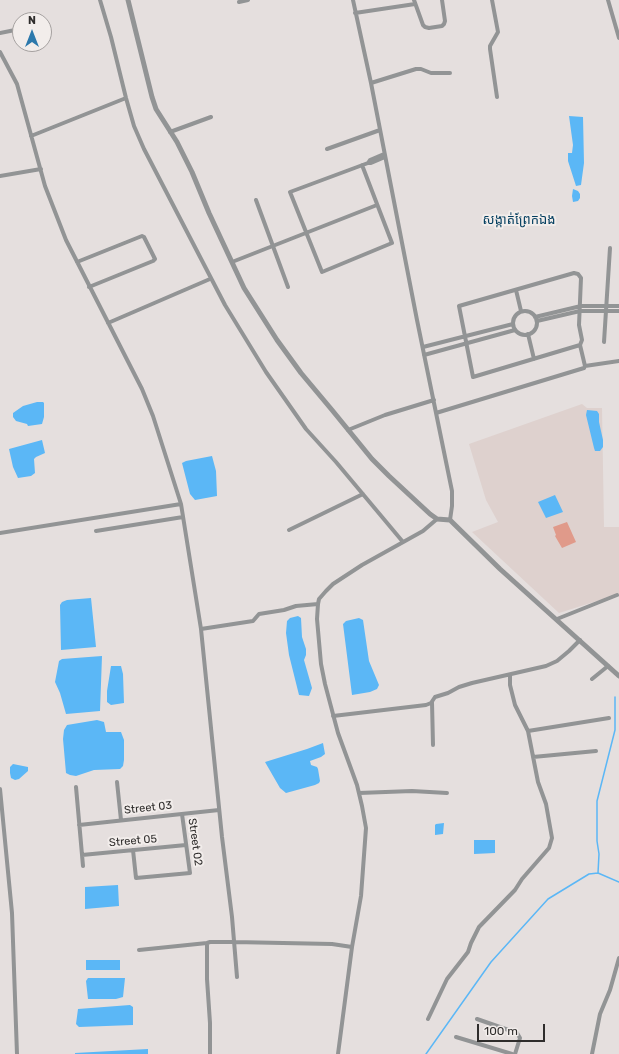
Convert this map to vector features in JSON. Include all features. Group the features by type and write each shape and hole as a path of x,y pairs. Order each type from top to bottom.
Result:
{"street":[{"path":"100,0 134,126 144,149 210,279 266,372 306,429 403,542"},
{"path":"128,0 156,109 177,142 192,172 244,288 277,340 301,373 372,459 389,476 426,511 437,519 450,520 496,565 619,676"},
{"path":"239,2 248,0"},
{"path":"352,0 371,83 422,347 452,490 450,520"},
{"path":"356,13 415,2 425,27 442,26 445,21 442,0"},
{"path":"492,0 498,32 490,46 490,50 497,97"},
{"path":"608,0 619,38"},
{"path":"0,33 12,31"},
{"path":"0,52 17,84 45,186 66,240 142,389 153,416 180,504 201,629 219,810 232,917 237,977"},
{"path":"371,83 416,69 421,69 431,73 450,73"},
{"path":"31,136 126,98"},
{"path":"170,132 211,117"},
{"path":"327,149 380,130"},
{"path":"362,165 392,243 322,272 290,192 362,165 368,163 370,160 385,156"},
{"path":"0,176 41,169"},
{"path":"256,200 288,287"},
{"path":"232,262 377,205"},
{"path":"77,262 142,236 144,237 155,259 154,261 89,287"},
{"path":"604,342 610,248"},
{"path":"580,344 473,377 460,306 574,273 578,274 581,278 579,325 582,340 580,344 585,366"},
{"path":"108,323 210,279"},
{"path":"516,290 521,311"},
{"path":"536,319 580,308 619,306"},
{"path":"580,308 619,312"},
{"path":"521,311 529,312 536,319 534,330 528,334 522,334 515,330 512,324 514,316 521,311"},
{"path":"422,347 512,324"},
{"path":"424,355 515,330"},
{"path":"528,334 534,359"},
{"path":"436,413 584,368 585,366 619,361"},
{"path":"348,430 385,415 434,400"},
{"path":"290,530 363,494"},
{"path":"0,533 180,504"},
{"path":"96,531 183,517"},
{"path":"338,1054 352,947 361,896 366,828 359,793 333,716 321,664 317,619 318,604 319,599 333,584 423,531 437,519"},
{"path":"557,619 617,595"},
{"path":"201,629 253,621 260,614 284,610 296,606 318,604"},
{"path":"333,716 426,705 436,697 459,687 546,666 557,661 580,640"},
{"path":"592,679 608,666"},
{"path":"428,1019 447,979 468,952 470,943 479,927 510,896 548,848 552,838 550,820 538,782 528,731 515,705 510,685 510,675"},
{"path":"432,701 433,745"},
{"path":"528,731 609,718"},
{"path":"533,757 596,751"},
{"path":"117,782 121,820"},
{"path":"76,786 83,866"},
{"path":"0,789 12,914 17,1054"},
{"path":"359,793 412,791 446,793"},
{"name":"Street 03","path":"79,825 219,810"},
{"name":"Street 02","path":"133,850 136,878 190,873 182,814"},
{"name":"Street 05","path":"82,855 186,845"},
{"path":"139,950 210,942 332,944 352,947"},
{"path":"207,943 210,1054"},
{"path":"592,1054 600,1014 610,990 619,958"},
{"path":"476,1019 519,1035 515,1054"},
{"path":"456,1037 512,1054"}],"shaded area":[{"path":"582,404 587,408 602,408 604,527 619,527 619,594 559,613 472,532 498,522 486,500 469,444"},
{"path":"567,522 576,542 562,548 555,536 553,527"}],"water":[{"path":"569,116 583,117 584,163 581,185 576,186 568,161 568,153 572,153 573,145"},
{"path":"573,189 578,191 580,198 578,201 573,202 572,196"},
{"path":"37,402 44,403 44,417 42,424 28,426 27,424 16,421 13,417 13,413 23,406"},
{"path":"587,410 597,411 599,414 599,422 603,440 603,447 600,451 595,451 594,448 586,415"},
{"path":"42,440 45,453 34,459 35,473 31,476 18,478 13,467 9,449"},
{"path":"212,456 216,471 217,496 195,500 190,494 182,463"},
{"path":"555,495 563,512 546,518 538,502"},
{"path":"91,598 96,647 61,650 60,605 62,602 67,600"},
{"path":"298,616 301,618 302,637 306,649 304,660 312,688 309,696 299,695 289,655 286,633 287,621 290,618"},
{"path":"359,618 363,620 369,661 379,685 377,689 370,692 352,695 343,624 346,621"},
{"path":"102,656 100,711 66,714 55,682 59,661 62,659"},
{"path":"111,666 121,666 123,674 124,703 111,705 107,702 107,691"},
{"path":"97,720 104,722 106,732 121,732 124,740 123,766 120,769 94,770 76,776 66,773 63,739 64,730 67,725"},
{"path":"323,743 325,754 310,761 311,765 317,767 318,769 319,783 286,793 280,788 265,762"},
{"path":"13,764 28,767 28,771 19,779 15,780 11,778 10,773 10,767"},
{"path":"444,823 443,834 435,835 435,825"},
{"path":"474,840 495,840 495,853 474,854"},
{"path":"118,885 119,906 85,909 85,887"},
{"path":"86,960 120,960 120,970 86,970"},
{"path":"88,978 125,978 123,997 116,999 88,999 86,981"},
{"path":"130,1005 133,1007 133,1025 79,1027 76,1024 78,1009"},
{"path":"148,1049 148,1054 75,1054 75,1053"}],"waterway":[{"path":"598,873 599,854 597,841 597,801 615,730 615,697"},
{"path":"426,1054 491,962 548,899 589,874 598,873 619,882"}],"district":[{"name":"សង្កាត់ព្រែកឯង","path":"519,220"}]}
